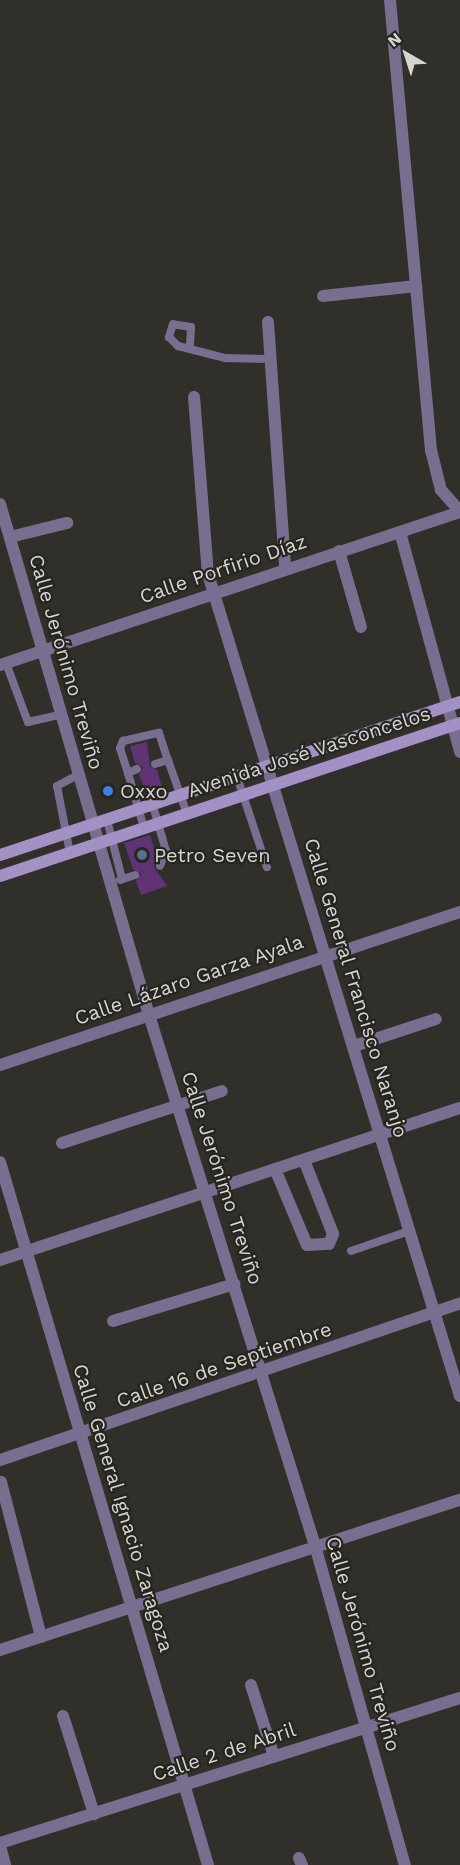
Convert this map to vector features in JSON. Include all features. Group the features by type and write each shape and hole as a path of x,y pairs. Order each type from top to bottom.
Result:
{"main road":[{"name":"Avenida José Vasconcelos","path":"0,855 181,797 460,702"},
{"name":"Avenida José Vasconcelos","path":"0,876 456,724"}],"street":[{"path":"390,0 431,450 441,490 460,511"},
{"path":"323,296 416,286"},
{"path":"268,322 285,568"},
{"name":"Calle General Francisco Naranjo","path":"194,397 208,574 270,766 379,1135 460,1396"},
{"name":"Calle Jerónimo Treviño","path":"0,504 58,715 316,1549 405,1865"},
{"name":"Calle Porfirio Díaz","path":"3,664 460,511"},
{"path":"10,537 67,523"},
{"path":"400,532 447,706 456,724 460,752"},
{"path":"339,551 361,627"},
{"name":"Calle Lázaro Garza Ayala","path":"0,1065 327,954 460,912"},
{"path":"354,1046 436,1019"},
{"path":"62,1143 179,1107 222,1091"},
{"path":"0,1260 460,1108"},
{"path":"274,1169 307,1245 329,1244 333,1234 304,1160"},
{"name":"Calle General Ignacio Zaragoza","path":"0,1162 79,1436 134,1610 208,1865"},
{"path":"114,1321 235,1284"},
{"name":"Calle 16 de Septiembre","path":"0,1460 79,1436 460,1303"},
{"path":"1,1482 41,1637"},
{"path":"0,1650 134,1610 460,1500"},
{"path":"251,1684 274,1756"},
{"name":"Calle 2 de Abril","path":"0,1845 460,1698"},
{"path":"63,1716 94,1814"},
{"path":"0,1845 5,1865"}],"lane":[{"path":"190,346 219,357 269,359"},
{"path":"3,664 28,722 58,715"},
{"path":"144,828 120,747 123,741 159,733 187,814"},
{"path":"155,764 168,760"},
{"path":"128,773 137,769"},
{"path":"70,852 57,786 78,775"},
{"path":"237,777 267,867"},
{"path":"153,806 166,857 160,866"},
{"path":"107,820 122,879"},
{"path":"110,882 135,875"},
{"path":"351,1251 409,1231"}],"building":[{"name":"Oxxo","path":"147,742 150,766 157,770 162,787 146,792 139,775 143,767 135,763 130,746"},
{"name":"Petro Seven","path":"150,835 157,857 154,867 167,886 141,895 136,881 141,874 133,869 124,843"}],"place":[{"name":"Oxxo","path":"108,791"},
{"name":"Petro Seven","path":"142,855"}]}
